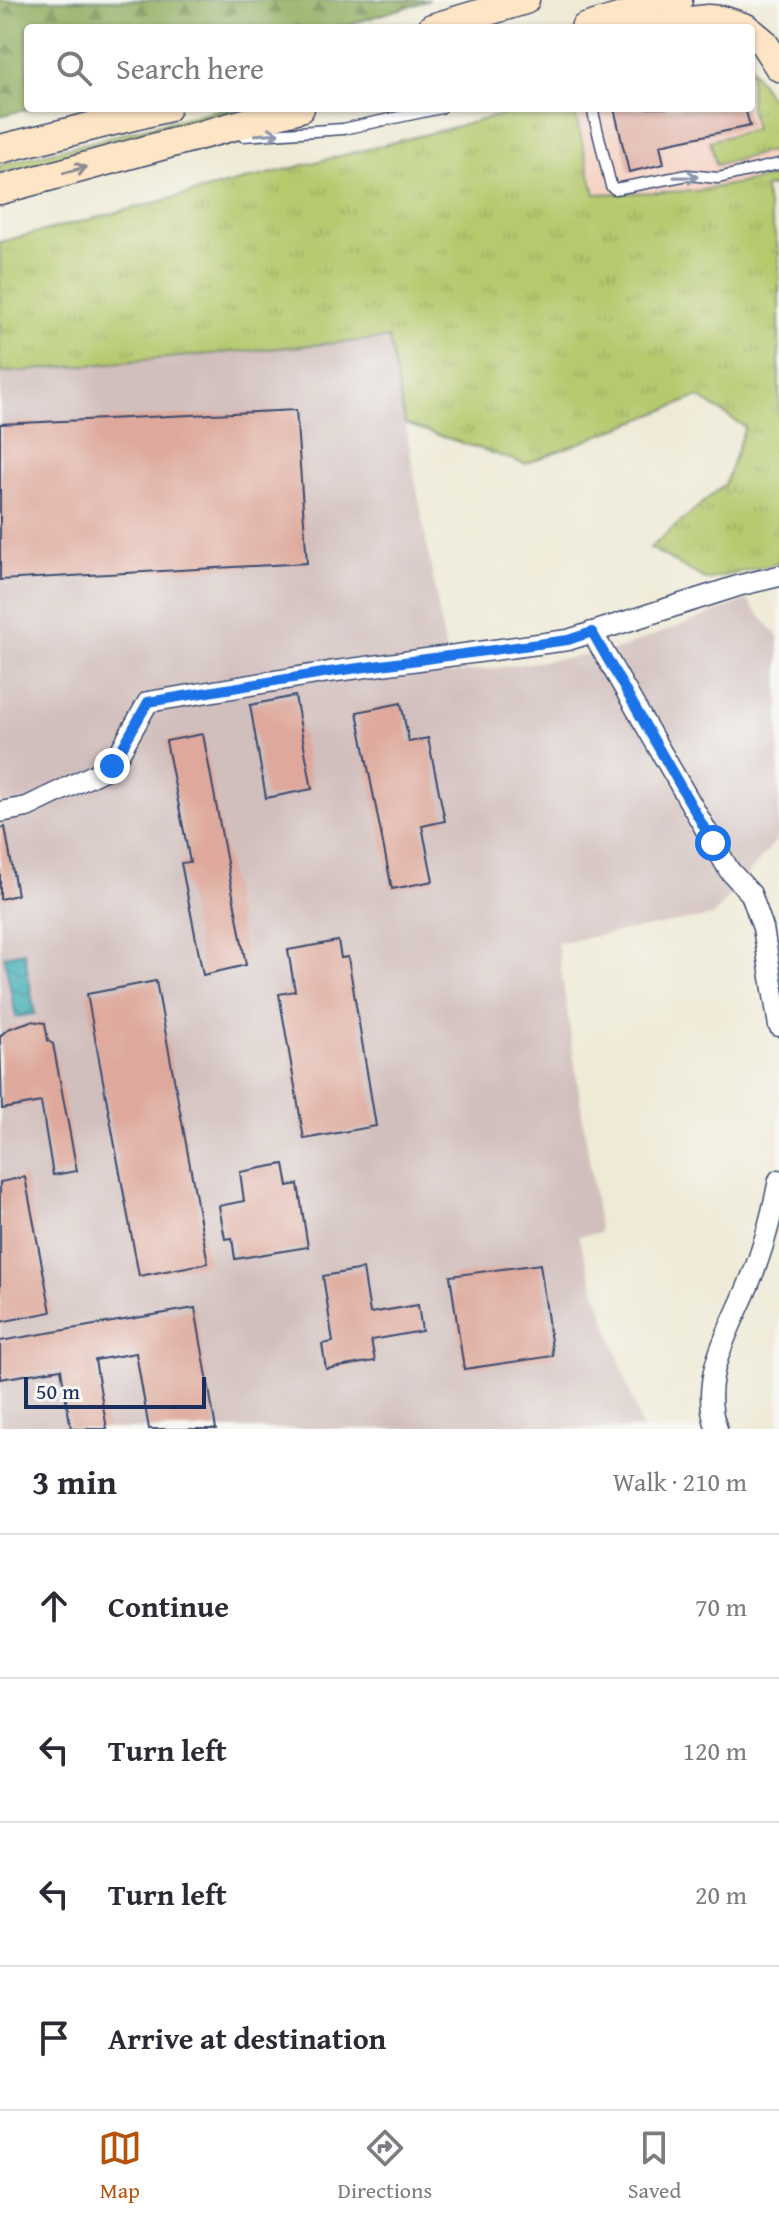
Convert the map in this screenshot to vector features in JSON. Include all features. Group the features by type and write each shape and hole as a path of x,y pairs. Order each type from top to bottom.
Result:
{"street":[{"path":"445,24 525,0"},
{"path":"598,24 678,0"},
{"path":"660,24 709,19 737,24"},
{"path":"755,35 779,67"},
{"path":"0,149 150,112"},
{"path":"0,190 286,112"},
{"path":"0,812 27,807 112,766 148,702 329,672 568,640 741,585 779,576"},
{"path":"592,632 729,870 751,894 763,928 779,1026"},
{"path":"717,1429 711,1392 718,1355 770,1227 779,1180"}],"lane":[{"path":"190,139 343,129 422,112"},
{"path":"593,112 611,186 615,189 688,175 718,178 779,164"}],"shaded area":[{"path":"755,74 779,110 779,185 698,200 543,199 529,112 755,112"},
{"path":"390,338 450,674 611,652 747,600 779,638 779,837 713,916 557,943 600,1233 578,1236 642,1429 0,1429 0,373"}],"green space":[{"path":"0,0 430,0 351,24 24,24 24,110 0,116"},
{"path":"755,74 779,110 779,149 716,165 710,141 755,129 751,112 755,112"},
{"path":"208,112 228,112 0,175 0,165"},
{"path":"513,112 574,112 595,194 696,191 779,176 779,185 764,188 779,252 779,563 707,580 650,548 725,484 745,427 698,397 525,464 405,424 389,338 0,373 0,242"}],"water":[{"path":"24,952 35,1014 16,1017 4,956"}],"building":[{"path":"615,112 746,112 750,126 660,145 664,164 629,172"},
{"path":"296,410 307,563 0,580 0,424"},
{"path":"295,696 312,789 266,798 250,705"},
{"path":"401,703 409,742 428,738 445,821 422,826 433,881 392,889 357,712"},
{"path":"203,734 246,965 203,975 181,863 190,862 166,741"},
{"path":"5,827 17,895 0,899 0,828"},
{"path":"338,941 341,958 348,957 376,1126 304,1139 279,994 295,991 288,950"},
{"path":"156,981 208,1263 139,1276 87,994"},
{"path":"31,1021 45,1023 48,1041 53,1044 77,1171 53,1175 41,1102 2,1109 0,1036 8,1029"},
{"path":"284,1164 288,1186 298,1184 308,1247 235,1259 232,1238 225,1239 219,1206 244,1201 240,1172"},
{"path":"25,1177 51,1312 0,1322 0,1182"},
{"path":"540,1264 553,1356 464,1369 450,1276"},
{"path":"363,1269 370,1313 418,1305 422,1331 371,1340 375,1361 326,1369 322,1344 333,1342 323,1276"},
{"path":"195,1308 216,1429 149,1429 136,1353 95,1360 107,1429 71,1429 61,1369 0,1379 0,1341"}],"route":[{"path":"112,766 148,702 329,672 568,640 592,632 713,843"}]}
